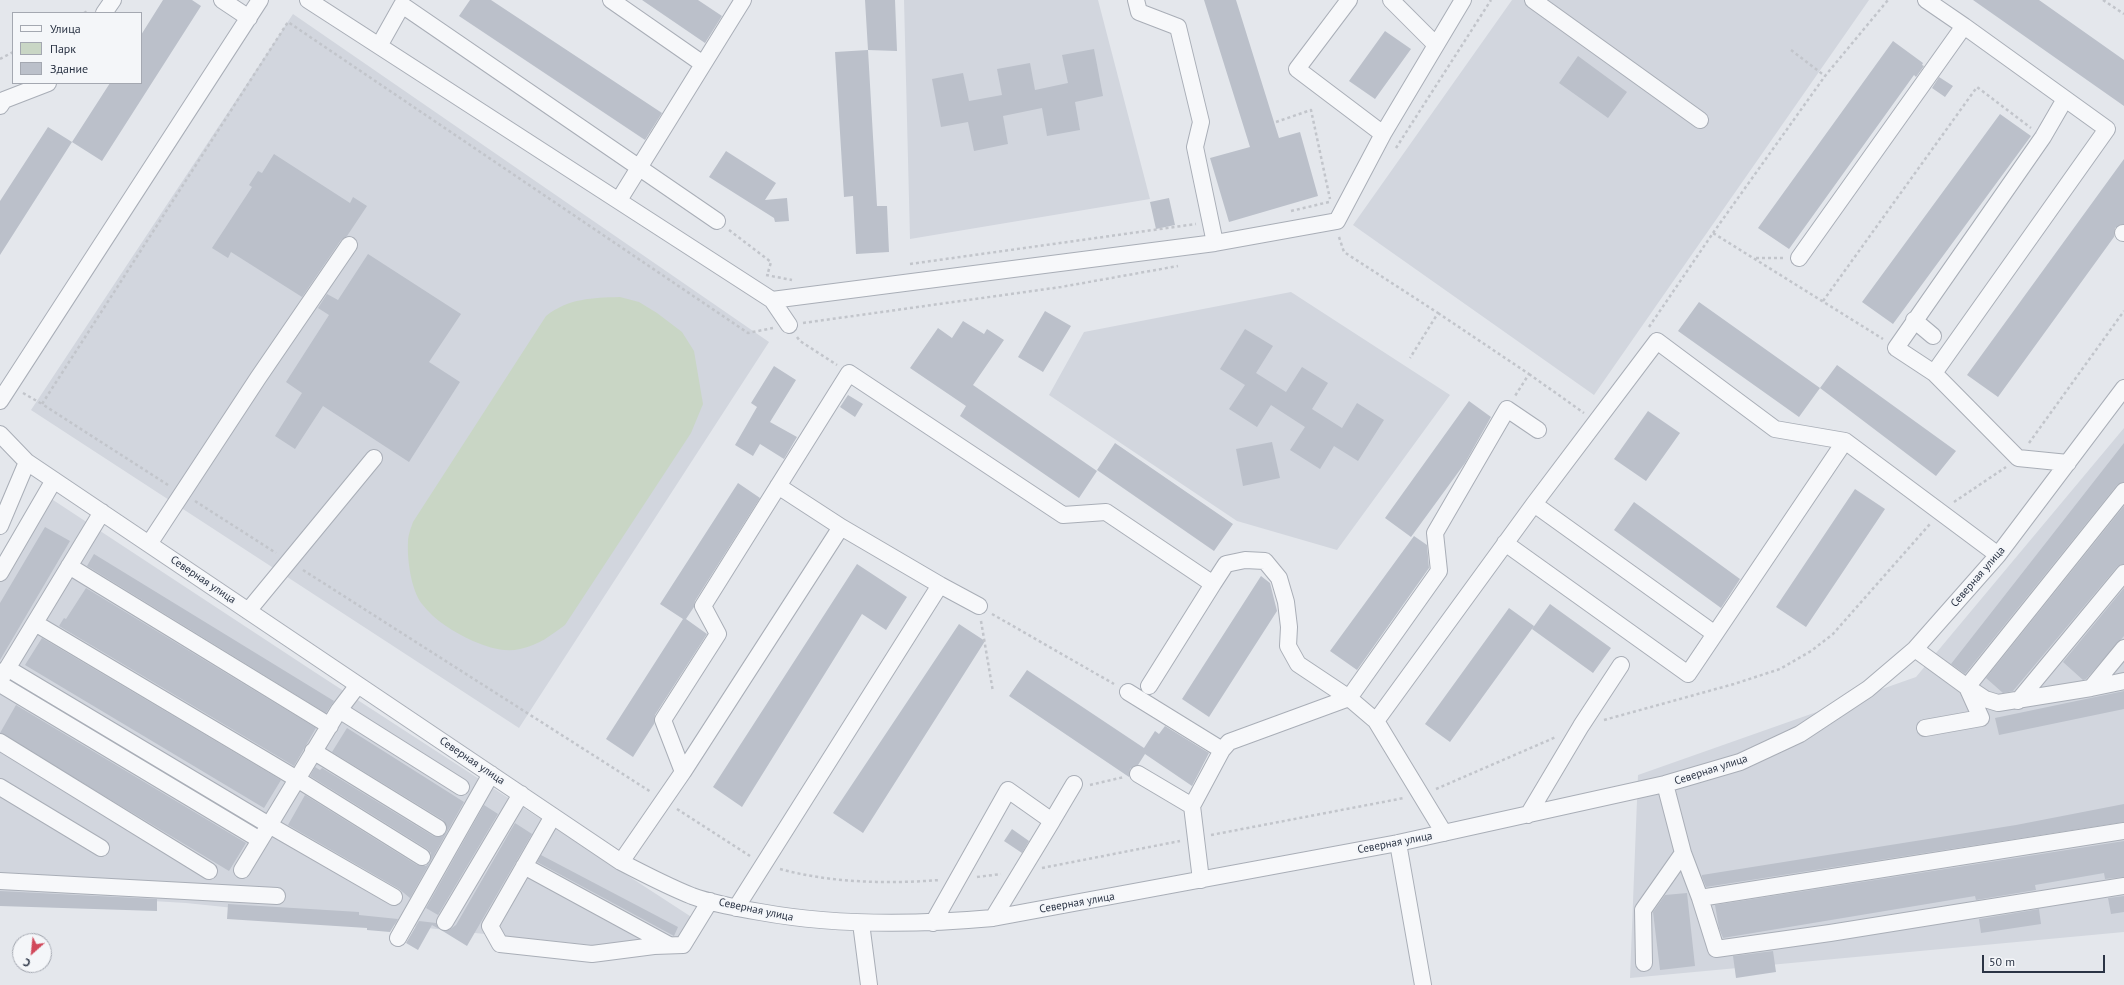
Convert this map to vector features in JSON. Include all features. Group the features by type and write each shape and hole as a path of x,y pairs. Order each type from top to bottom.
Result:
{"street":[{"path":"105,12 112,0"},
{"path":"222,0 249,18"},
{"path":"0,401 260,0"},
{"path":"308,0 772,300 789,325"},
{"path":"611,0 703,64"},
{"path":"619,200 743,0"},
{"path":"1136,0 1139,12 1178,27 1201,122 1196,147 1215,243"},
{"path":"1349,0 1297,68 1383,134"},
{"path":"1391,0 1436,45"},
{"path":"772,300 1215,243 1336,221 1383,134 1463,0"},
{"path":"1533,0 1700,120"},
{"path":"1926,0 2107,129 1934,373"},
{"path":"379,46 402,5 717,221"},
{"path":"1799,258 1964,26"},
{"path":"0,106 4,100 45,84"},
{"path":"2065,99 2043,137 1914,320 1896,348 1934,373 2018,458 2068,463"},
{"path":"149,544 258,378 349,245"},
{"path":"1914,320 1933,336"},
{"path":"1376,721 1595,421 1657,341 1774,429 1845,441 1998,555"},
{"path":"683,772 663,720 718,634 703,606 849,373 1063,514 1106,512 1213,584"},
{"name":"Северная улица","path":"0,434 27,462 621,862 655,880 710,901 736,908 798,919 861,924 933,923 993,918 1398,843 1665,784 1740,762 1800,734 1868,689 1915,649 1998,555 2124,388"},
{"path":"1201,880 1192,806 1222,750 1229,742 1349,698 1439,571 1435,533 1507,409 1538,430"},
{"path":"1505,543 1688,674 1845,441"},
{"path":"248,611 374,458"},
{"path":"0,526 27,462"},
{"path":"0,573 54,480"},
{"path":"778,486 841,527 979,606"},
{"path":"1966,687 2124,491"},
{"path":"1534,504 1715,634"},
{"path":"102,512 3,674 394,897"},
{"path":"621,862 683,772 841,527"},
{"path":"1149,686 1226,564 1245,560 1265,562 1279,578 1286,602 1289,627 1287,638 1290,653 1298,664 1349,698 1376,721 1444,833"},
{"path":"69,566 330,726"},
{"path":"2018,701 2124,573"},
{"path":"736,908 940,584"},
{"path":"35,623 297,779 422,857"},
{"path":"2091,688 2124,648"},
{"path":"1915,649 1966,687 1985,699 1998,703 2018,701 2124,681"},
{"path":"1528,815 1581,726 1621,665"},
{"path":"0,684 260,840"},
{"path":"242,870 339,710 358,684"},
{"path":"1925,728 1981,718 1966,687"},
{"path":"1128,692 1222,750"},
{"path":"339,710 461,787"},
{"path":"0,742 209,871"},
{"path":"313,752 438,828"},
{"path":"398,938 491,774"},
{"path":"1138,774 1192,806"},
{"path":"993,918 1074,784"},
{"path":"1665,784 1683,852 1700,898 1716,949 1830,933 2124,886"},
{"path":"0,788 101,848"},
{"path":"933,923 1008,790 1052,821"},
{"path":"445,922 521,794"},
{"path":"553,816 490,926 500,944 592,954 669,945 683,945 710,901"},
{"path":"1700,898 2124,830"},
{"path":"1398,843 1423,985"},
{"path":"1644,963 1643,910 1683,852"},
{"path":"524,866 669,945"},
{"path":"0,881 277,896"},
{"path":"861,924 869,985"}],"path":[{"path":"1394,151 1491,0"},
{"path":"1657,341 1644,334 1713,233 1825,76 1888,0"},
{"path":"2104,0 2124,14"},
{"path":"288,22 748,333 789,325 1061,287 1184,264"},
{"path":"1791,50 1825,76"},
{"path":"0,59 12,53"},
{"path":"1824,301 1978,87 2043,137"},
{"path":"1276,122 1311,110 1336,221"},
{"path":"1287,212 1331,202"},
{"path":"717,221 771,262 767,276"},
{"path":"902,265 1198,224 1212,227"},
{"path":"1713,233 1824,301 1896,348"},
{"path":"1331,238 1339,236 1344,252 1529,374 1595,421"},
{"path":"1755,258 1799,258"},
{"path":"760,271 767,276 793,281"},
{"path":"1410,358 1438,313"},
{"path":"800,341 849,373"},
{"path":"1507,409 1529,374"},
{"path":"979,606 993,692"},
{"path":"979,606 1128,692"},
{"path":"1074,784 1080,788 1138,774"}],"shaded area":[{"path":"904,0 1098,0 1150,199 910,239"},
{"path":"1512,0 1869,0 1594,395 1353,225"},
{"path":"293,14 769,342 519,728 31,410"},
{"path":"1291,292 1450,395 1337,550 1237,521 1049,395 1084,332"},
{"path":"2124,428 2124,932 1630,978 1638,775 1916,677"},
{"path":"47,496 693,918 668,953 186,903 0,892 0,565"}],"green space":[{"path":"620,297 639,302 657,313 682,332 694,351 703,404 691,433 565,625 539,643 514,650 496,649 473,641 439,621 427,610 418,598 412,583 408,557 408,539 413,522 546,316 572,302"}],"building":[{"path":"163,0 192,0 201,6 102,161 72,142 109,84 142,84 142,33"},
{"path":"470,0 491,0 662,113 645,140 459,16"},
{"path":"642,0 698,0 722,16 705,43"},
{"path":"865,0 895,0 897,51 868,50"},
{"path":"1204,0 1236,0 1279,138 1300,132 1318,196 1229,222 1210,158 1250,147"},
{"path":"1973,0 2039,0 2124,60 2124,106"},
{"path":"1385,31 1411,49 1375,99 1349,81"},
{"path":"1893,41 1923,63 1922,65 1924,66 1916,77 1914,75 1789,249 1758,228"},
{"path":"1094,49 1103,96 1075,102 1080,130 1047,136 1042,108 1003,116 1008,144 974,151 968,122 941,127 932,79 963,73 969,101 1002,95 997,69 1030,63 1035,90 1068,83 1062,55"},
{"path":"868,50 877,206 887,206 889,252 856,254 853,196 844,197 835,52"},
{"path":"1578,56 1627,92 1608,118 1559,83"},
{"path":"1939,77 1953,86 1945,97 1932,88"},
{"path":"2000,114 2031,136 1893,324 1862,302"},
{"path":"48,127 72,142 0,255 0,201"},
{"path":"726,151 776,183 765,200 787,198 789,221 775,222 774,218 709,177"},
{"path":"274,154 350,203 353,197 367,206 347,236 341,240 302,297 231,252 228,258 212,248 252,187 249,185 258,171 262,173"},
{"path":"2124,159 2124,224 2115,228 2114,237 1998,397 1967,375"},
{"path":"1169,198 1175,225 1156,229 1150,202"},
{"path":"368,254 461,314 429,362 460,382 409,462 323,406 295,449 275,436 302,393 286,382 329,315 318,308 327,294 338,300"},
{"path":"1699,302 1820,388 1799,417 1678,331"},
{"path":"1045,311 1071,326 1043,372 1018,357"},
{"path":"963,321 984,334 987,329 1004,340 973,385 1097,471 1079,498 960,416 966,406 910,368 938,328 952,338"},
{"path":"1245,329 1273,346 1256,373 1286,392 1302,367 1328,383 1312,409 1342,428 1357,403 1384,420 1358,461 1334,446 1320,469 1290,450 1305,427 1271,405 1257,427 1229,409 1245,385 1220,369"},
{"path":"1837,365 1956,451 1936,476 1820,388"},
{"path":"774,366 796,380 770,422 797,437 784,459 760,444 753,456 735,445 757,407 751,403"},
{"path":"848,395 863,404 855,417 840,407"},
{"path":"1469,401 1491,417 1465,463 1411,537 1385,518"},
{"path":"1648,411 1680,433 1646,481 1614,459"},
{"path":"1272,442 1280,478 1243,486 1236,449"},
{"path":"1115,443 1233,524 1214,551 1097,470"},
{"path":"2124,443 2124,482 2117,485 1965,674 1951,664"},
{"path":"738,483 760,498 695,601 694,607 686,619 707,634 655,715 654,724 633,757 606,739 683,619 660,604"},
{"path":"1855,489 1885,509 1806,627 1776,607"},
{"path":"1634,502 1740,579 1721,608 1614,530"},
{"path":"2124,506 2124,564 2117,567 2013,691 2003,693 1986,678"},
{"path":"45,527 70,541 0,660 0,603"},
{"path":"1414,536 1427,545 1429,568 1357,670 1330,651"},
{"path":"94,554 334,701 326,713 87,566"},
{"path":"857,564 907,597 886,630 862,614 742,807 713,787"},
{"path":"1261,576 1270,583 1277,611 1209,717 1182,699"},
{"path":"86,588 316,728 294,766 59,626 64,618 66,619"},
{"path":"2124,588 2124,636 2086,679 2083,680 2063,662"},
{"path":"1550,604 1611,648 1593,673 1532,629"},
{"path":"1509,608 1534,626 1450,742 1425,724"},
{"path":"959,624 985,641 863,833 833,813"},
{"path":"42,638 281,780 264,808 25,665"},
{"path":"1027,670 1144,748 1155,731 1159,734 1165,726 1209,753 1192,786 1145,754 1138,765 1130,769 1129,777 1009,696"},
{"path":"2124,691 2124,709 1999,735 1995,718"},
{"path":"16,705 246,843 229,871 0,733"},
{"path":"347,728 464,802 410,898 399,889 288,825 305,795 417,865 426,866 430,862 431,853 427,849 310,776 315,767 320,770 322,768 433,836 438,837 446,833 447,828 443,820 332,752"},
{"path":"2124,804 2124,822 1706,887 1702,877 1702,875 2016,825"},
{"path":"484,805 498,814 438,915 426,908"},
{"path":"515,823 532,834 467,946 441,930 449,930 456,925"},
{"path":"1012,829 1029,841 1022,853 1004,841"},
{"path":"2124,841 2124,877 2105,879 2104,873 2035,885 2036,890 1976,900 1975,896 1723,938 1719,928 1715,905"},
{"path":"541,855 678,927 674,936 537,862"},
{"path":"0,891 157,899 157,911 0,906"},
{"path":"1687,893 1695,966 1660,970 1653,912 1665,895"},
{"path":"2124,896 2124,912 2111,914 2108,898"},
{"path":"228,904 359,912 359,915 398,919 390,932 367,930 367,928 227,919"},
{"path":"2039,909 2041,924 1981,933 1979,919"},
{"path":"419,921 436,923 439,929 432,925 418,950 406,943"},
{"path":"1773,951 1776,972 1736,978 1733,956"}]}
